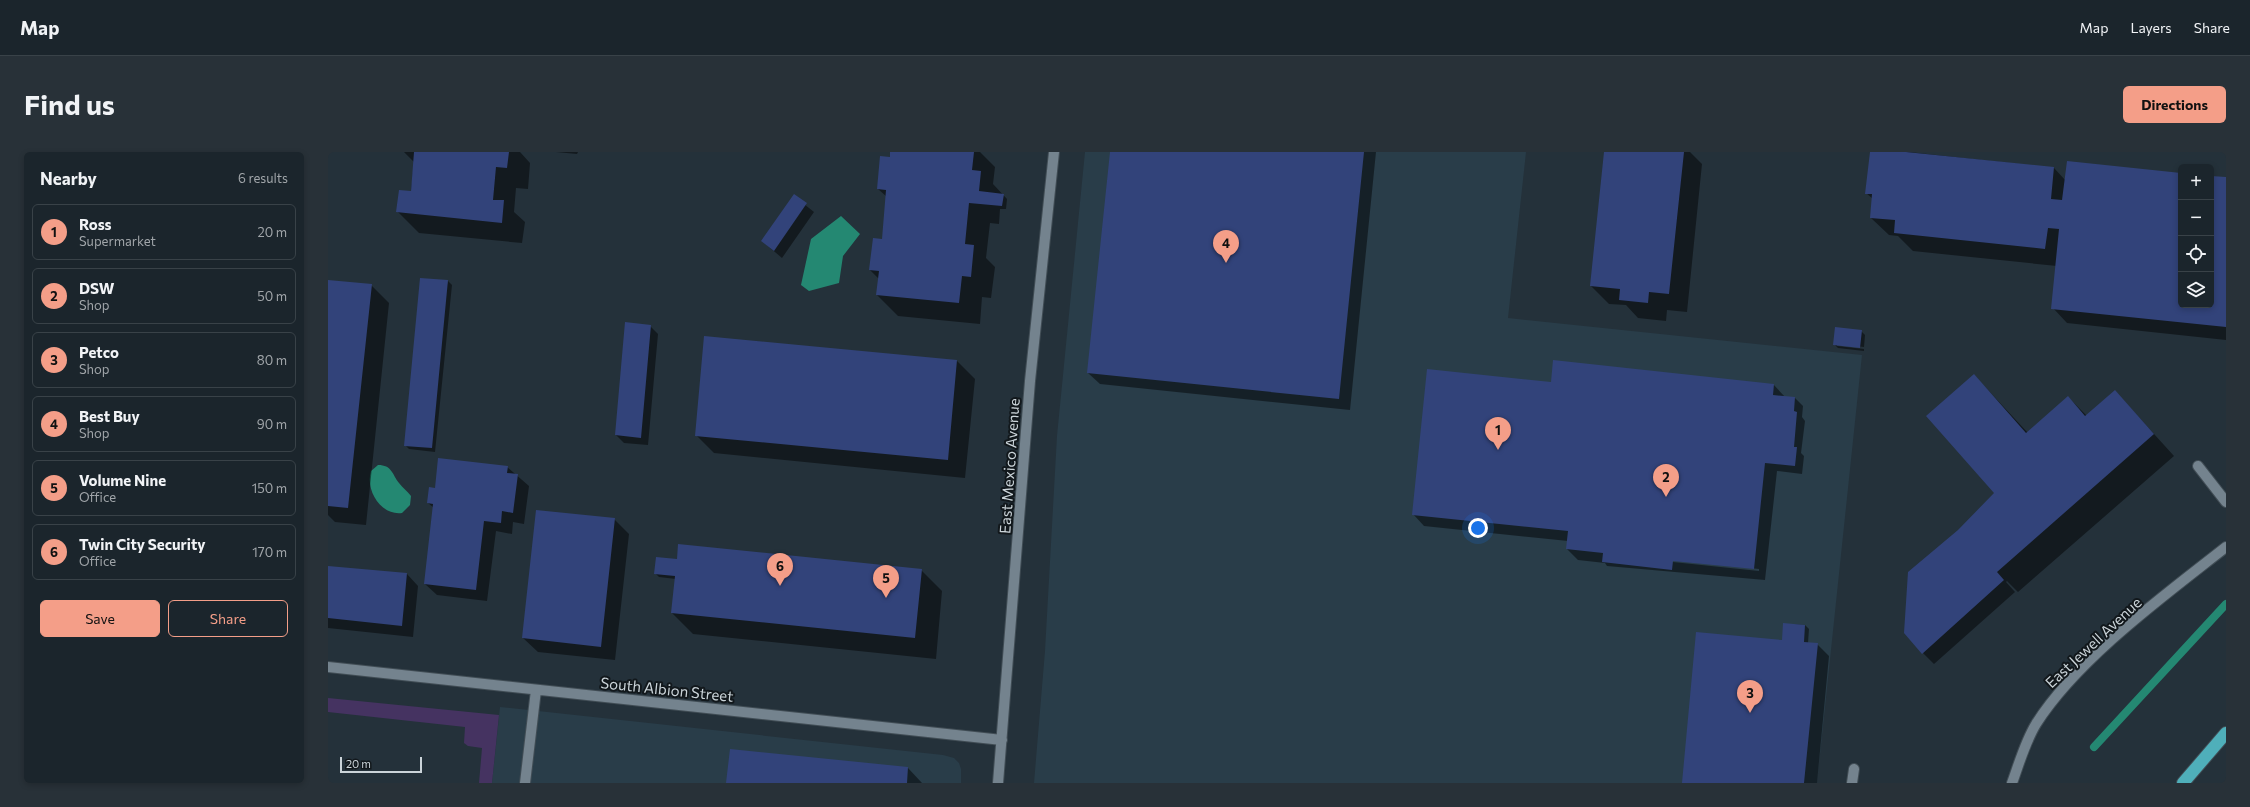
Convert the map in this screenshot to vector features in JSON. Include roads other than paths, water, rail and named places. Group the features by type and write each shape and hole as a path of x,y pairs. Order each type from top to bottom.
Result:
{"highway":[{"path":"2183,783 2226,733"}],"street":[{"name":"East Mexico Avenue","path":"998,783 1030,381 1054,152"},
{"path":"2198,466 2226,502"},
{"name":"East Jewell Avenue","path":"2012,783 2035,726 2055,698 2111,642 2226,547"},
{"name":"South Albion Street","path":"328,667 1002,740"},
{"path":"525,783 536,690"},
{"path":"1852,783 1854,769"}],"waterway":[{"path":"2094,747 2226,604"}],"place":[{"name":"Best Buy","path":"1226,263"},
{"name":"Ross","path":"1498,450"},
{"name":"DSW","path":"1666,497"},
{"name":"Twin City Security","path":"780,586"},
{"name":"Volume Nine","path":"886,598"},
{"name":"Petco","path":"1750,713"}]}
